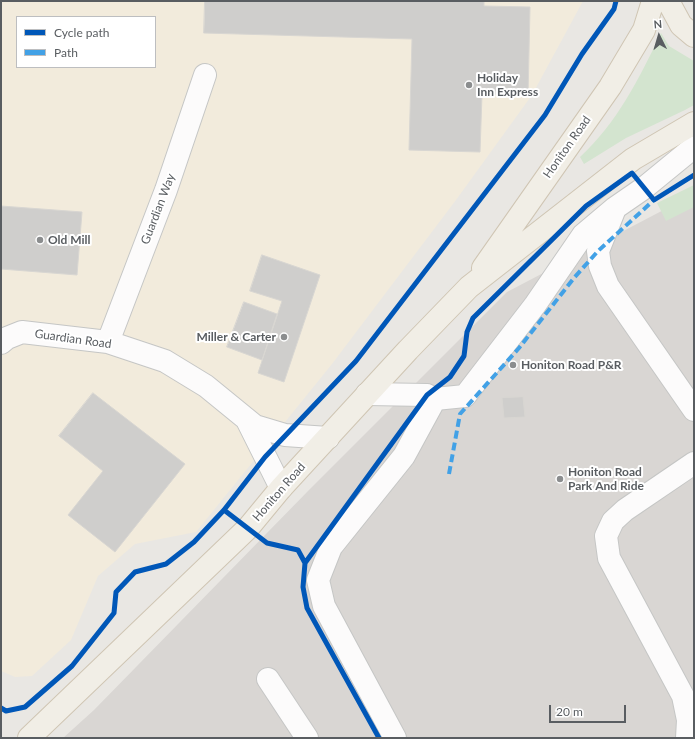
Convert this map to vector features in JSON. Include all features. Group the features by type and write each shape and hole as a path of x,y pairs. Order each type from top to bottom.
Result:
{"main road":[{"name":"Honiton Road","path":"469,287 610,88 644,30 653,1"},
{"path":"668,1 681,25 694,36"},
{"name":"Honiton Road","path":"29,738 248,528 281,488 367,394 469,287 632,159 694,123"}],"street":[{"name":"Guardian Way","path":"108,342 166,190 205,75"},
{"path":"367,394 426,395 435,399 465,396 535,305 583,235 615,208 644,188 694,147"},
{"path":"615,208 598,251 600,266 605,280 694,410"},
{"name":"Guardian Road","path":"1,343 7,338 22,332 108,342 165,361 206,386 255,426 285,434 328,438"},
{"path":"395,738 324,606 318,580 331,547 404,456 435,399"},
{"name":"Guardian Road","path":"247,420 281,488"},
{"path":"687,738 688,720 683,696 609,558 606,536 614,520 625,510 694,463"},
{"path":"268,679 307,738"}],"shaded area":[{"path":"1,1 583,1 532,95 456,200 332,364 196,532 135,544 98,576 71,640 32,676 15,677 1,671"},
{"path":"694,194 694,738 63,738 94,710 308,491 507,292"}],"green space":[{"path":"661,33 669,46 694,61 694,105 626,138 584,164 580,157 605,130 626,100"},
{"path":"694,185 694,207 666,221 657,203"}],"building":[{"name":"Holiday Inn Express","path":"205,1 484,1 484,6 530,7 528,96 482,94 480,152 409,150 412,39 204,33"},
{"name":"Old Mill","path":"1,206 82,212 77,275 1,269"},
{"name":"Miller & Carter","path":"262,255 320,275 284,382 258,373 282,301 250,291"},
{"path":"244,302 277,314 262,360 227,347"},
{"path":"93,393 185,464 115,552 68,515 103,471 59,436"},
{"path":"523,397 525,417 504,418 502,398"}],"marked path":[{"path":"449,474 460,414 519,348 574,278 598,251 654,200"}],"cycle path":[{"path":"1,708 6,711 25,707 72,666 114,613 116,592 135,572 166,564 194,542 224,510 265,457 356,361 545,115 582,54 614,9 616,1"},
{"path":"305,563 427,395 450,377 464,356 467,332 473,318 586,206 632,173 654,200 694,175"},
{"path":"224,510 267,543 298,550 305,563 303,587 307,608 379,738"}],"place":[{"name":"Holiday Inn Express","path":"469,85"},
{"name":"Old Mill","path":"40,240"},
{"name":"Miller & Carter","path":"284,337"},
{"name":"Honiton Road P&R","path":"513,365"},
{"name":"Honiton Road Park And Ride","path":"560,479"}]}
